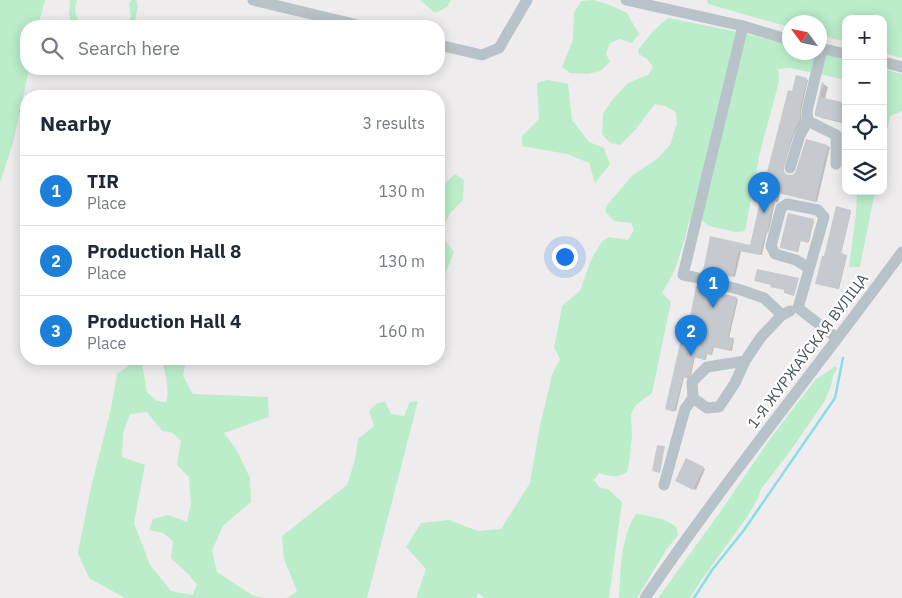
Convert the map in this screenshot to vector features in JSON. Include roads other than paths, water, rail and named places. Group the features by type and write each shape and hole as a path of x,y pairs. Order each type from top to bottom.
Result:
{"street":[{"path":"253,0 337,20"},
{"path":"445,46 482,55 499,48 527,0"},
{"path":"626,0 743,26 782,38"},
{"path":"743,26 683,275 742,290 764,298 782,314"},
{"path":"827,49 842,53"},
{"path":"790,168 800,135 808,121 807,111 818,60"},
{"path":"887,63 902,67"},
{"path":"808,121 836,135 836,164"},
{"path":"798,308 824,217 818,210 787,204 782,208 771,246 776,254 796,260 808,268"},
{"name":"1-Я ЖУРЖАЎСКАЯ ВУЛІЦА","path":"645,598 738,468 902,252"},
{"path":"693,398 707,408 719,407 761,337 782,314 798,308"},
{"path":"798,308 837,338"},
{"path":"664,485 685,409 693,398 692,382 707,367 746,361"}],"waterway":[{"path":"694,598 712,570 744,530 835,398 843,358"}],"place":[{"name":"Production Hall 4","path":"764,213"},
{"name":"TIR","path":"713,308"},
{"name":"Production Hall 8","path":"691,356"}]}
